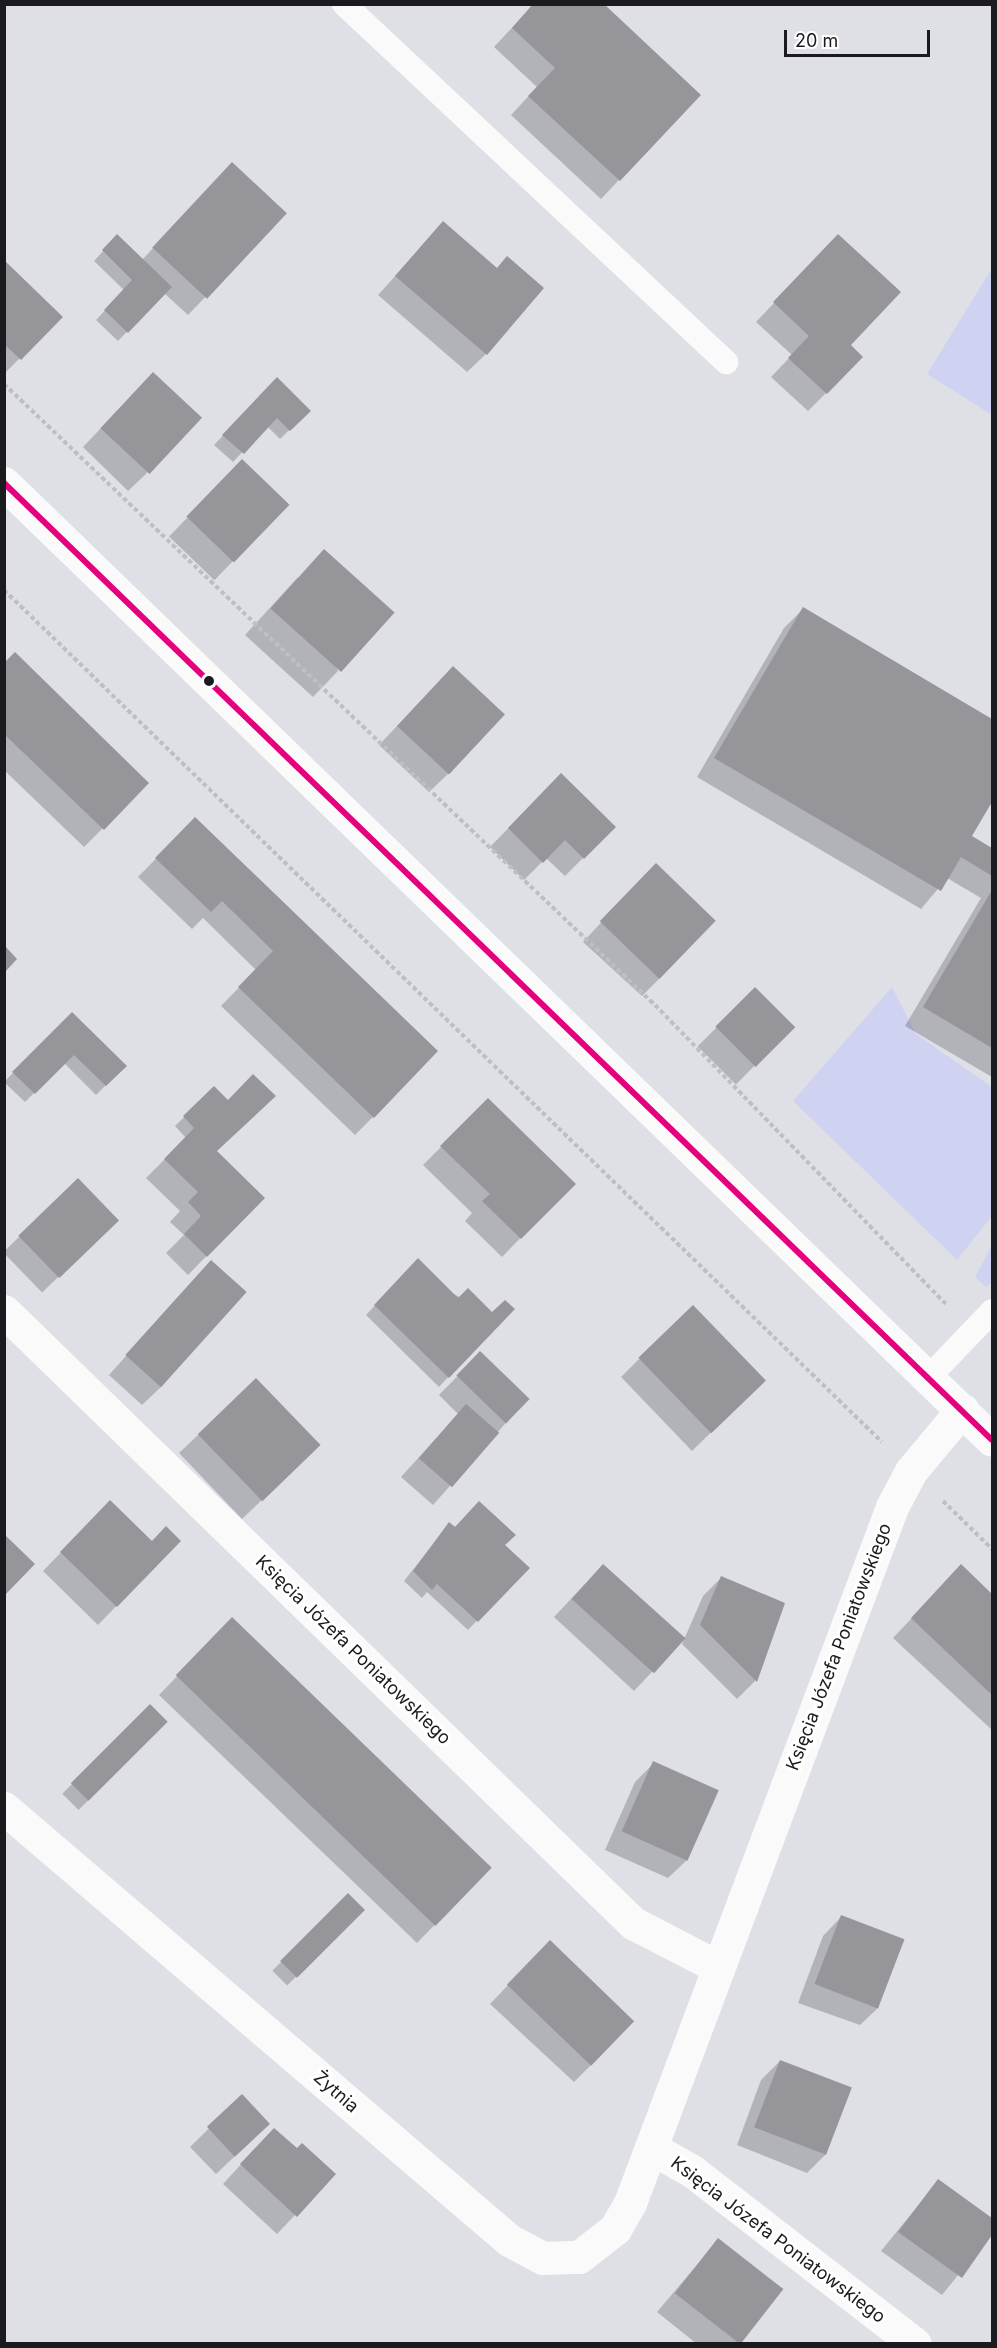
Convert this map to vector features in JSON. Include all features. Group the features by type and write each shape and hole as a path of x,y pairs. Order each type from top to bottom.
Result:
{"street":[{"path":"4,483 993,1440"},
{"name":"Księcia Józefa Poniatowskiego","path":"4,1311 633,1923 718,1966"},
{"name":"Księcia Józefa Poniatowskiego","path":"915,2343 692,2171 651,2148 718,1966 911,1471 962,1410"},
{"name":"Żytnia","path":"4,1808 525,2250 562,2260 594,2250 624,2215 651,2148"}],"lane":[{"path":"344,4 726,362"},
{"path":"929,1377 993,1311"}],"path":[{"path":"4,384 654,1005 973,1331"},
{"path":"4,590 993,1549"}],"shaded area":[{"path":"992,268 992,415 927,374"},
{"path":"892,987 916,1034 992,1087 992,1216 957,1260 793,1101"},
{"path":"992,1245 992,1283 986,1287 975,1277"}],"building":[{"path":"533,4 604,4 701,95 620,181 528,96 555,68 512,28"},
{"path":"232,162 287,213 207,299 152,248"},
{"path":"443,221 497,268 507,256 544,288 487,355 395,276"},
{"path":"117,234 172,287 128,333 104,310 132,280 102,250"},
{"path":"838,234 901,292 851,345 863,357 827,394 788,358 809,336 773,302"},
{"path":"4,260 63,317 21,360 4,344"},
{"path":"153,372 202,418 149,474 100,428"},
{"path":"277,377 311,411 290,431 277,418 244,454 222,435"},
{"path":"242,459 289,505 234,562 186,517"},
{"path":"324,549 395,613 341,672 270,608"},
{"path":"803,607 992,719 992,802 972,836 992,848 992,876 961,857 941,891 714,758"},
{"path":"15,652 149,783 104,830 4,734 4,663"},
{"path":"453,666 505,714 449,774 397,726"},
{"path":"561,773 616,827 584,859 565,840 543,863 508,828"},
{"path":"195,817 438,1051 374,1118 238,987 273,951 222,901 211,912 155,858"},
{"path":"656,863 716,921 659,979 600,921"},
{"path":"992,890 992,1048 923,1007"},
{"path":"5,946 17,959 5,972"},
{"path":"755,987 795,1027 756,1067 715,1027"},
{"path":"72,1012 127,1066 106,1086 74,1055 35,1094 12,1072"},
{"path":"253,1074 276,1096 217,1151 265,1198 207,1257 184,1234 201,1216 188,1202 198,1192 164,1159 194,1128 183,1116 214,1086 228,1100"},
{"path":"488,1098 576,1184 521,1239 482,1201 490,1194 440,1146"},
{"path":"78,1178 119,1220 59,1278 18,1236"},
{"path":"418,1258 458,1298 468,1288 492,1312 505,1300 515,1309 449,1378 374,1305"},
{"path":"211,1260 247,1292 161,1387 125,1355"},
{"path":"693,1305 766,1381 711,1433 638,1358"},
{"path":"480,1351 530,1399 506,1423 456,1375"},
{"path":"256,1378 321,1445 262,1501 198,1434"},
{"path":"466,1404 499,1433 452,1487 419,1458"},
{"path":"110,1500 152,1541 166,1526 181,1541 117,1607 60,1552"},
{"path":"479,1501 516,1535 505,1545 530,1568 478,1622 437,1584 432,1590 413,1571 449,1522 455,1527"},
{"path":"4,1534 35,1564 4,1596"},
{"path":"603,1564 685,1638 654,1673 572,1599"},
{"path":"961,1564 992,1594 992,1695 911,1618"},
{"path":"721,1576 785,1603 757,1682 700,1625"},
{"path":"232,1617 492,1868 435,1926 176,1675"},
{"path":"150,1704 168,1722 88,1801 71,1783"},
{"path":"653,1761 719,1790 687,1861 622,1831"},
{"path":"348,1893 365,1910 297,1978 280,1961"},
{"path":"841,1915 904,1939 878,2008 814,1984"},
{"path":"550,1940 634,2021 591,2066 507,1985"},
{"path":"780,2060 852,2088 826,2155 754,2127"},
{"path":"242,2094 270,2124 235,2157 207,2127"},
{"path":"274,2128 297,2148 302,2143 336,2174 297,2217 240,2164"},
{"path":"938,2179 992,2218 992,2235 962,2278 898,2232"},
{"path":"718,2238 783,2289 741,2344 675,2293"}],"transit line":[{"path":"4,483 992,1440"}]}
